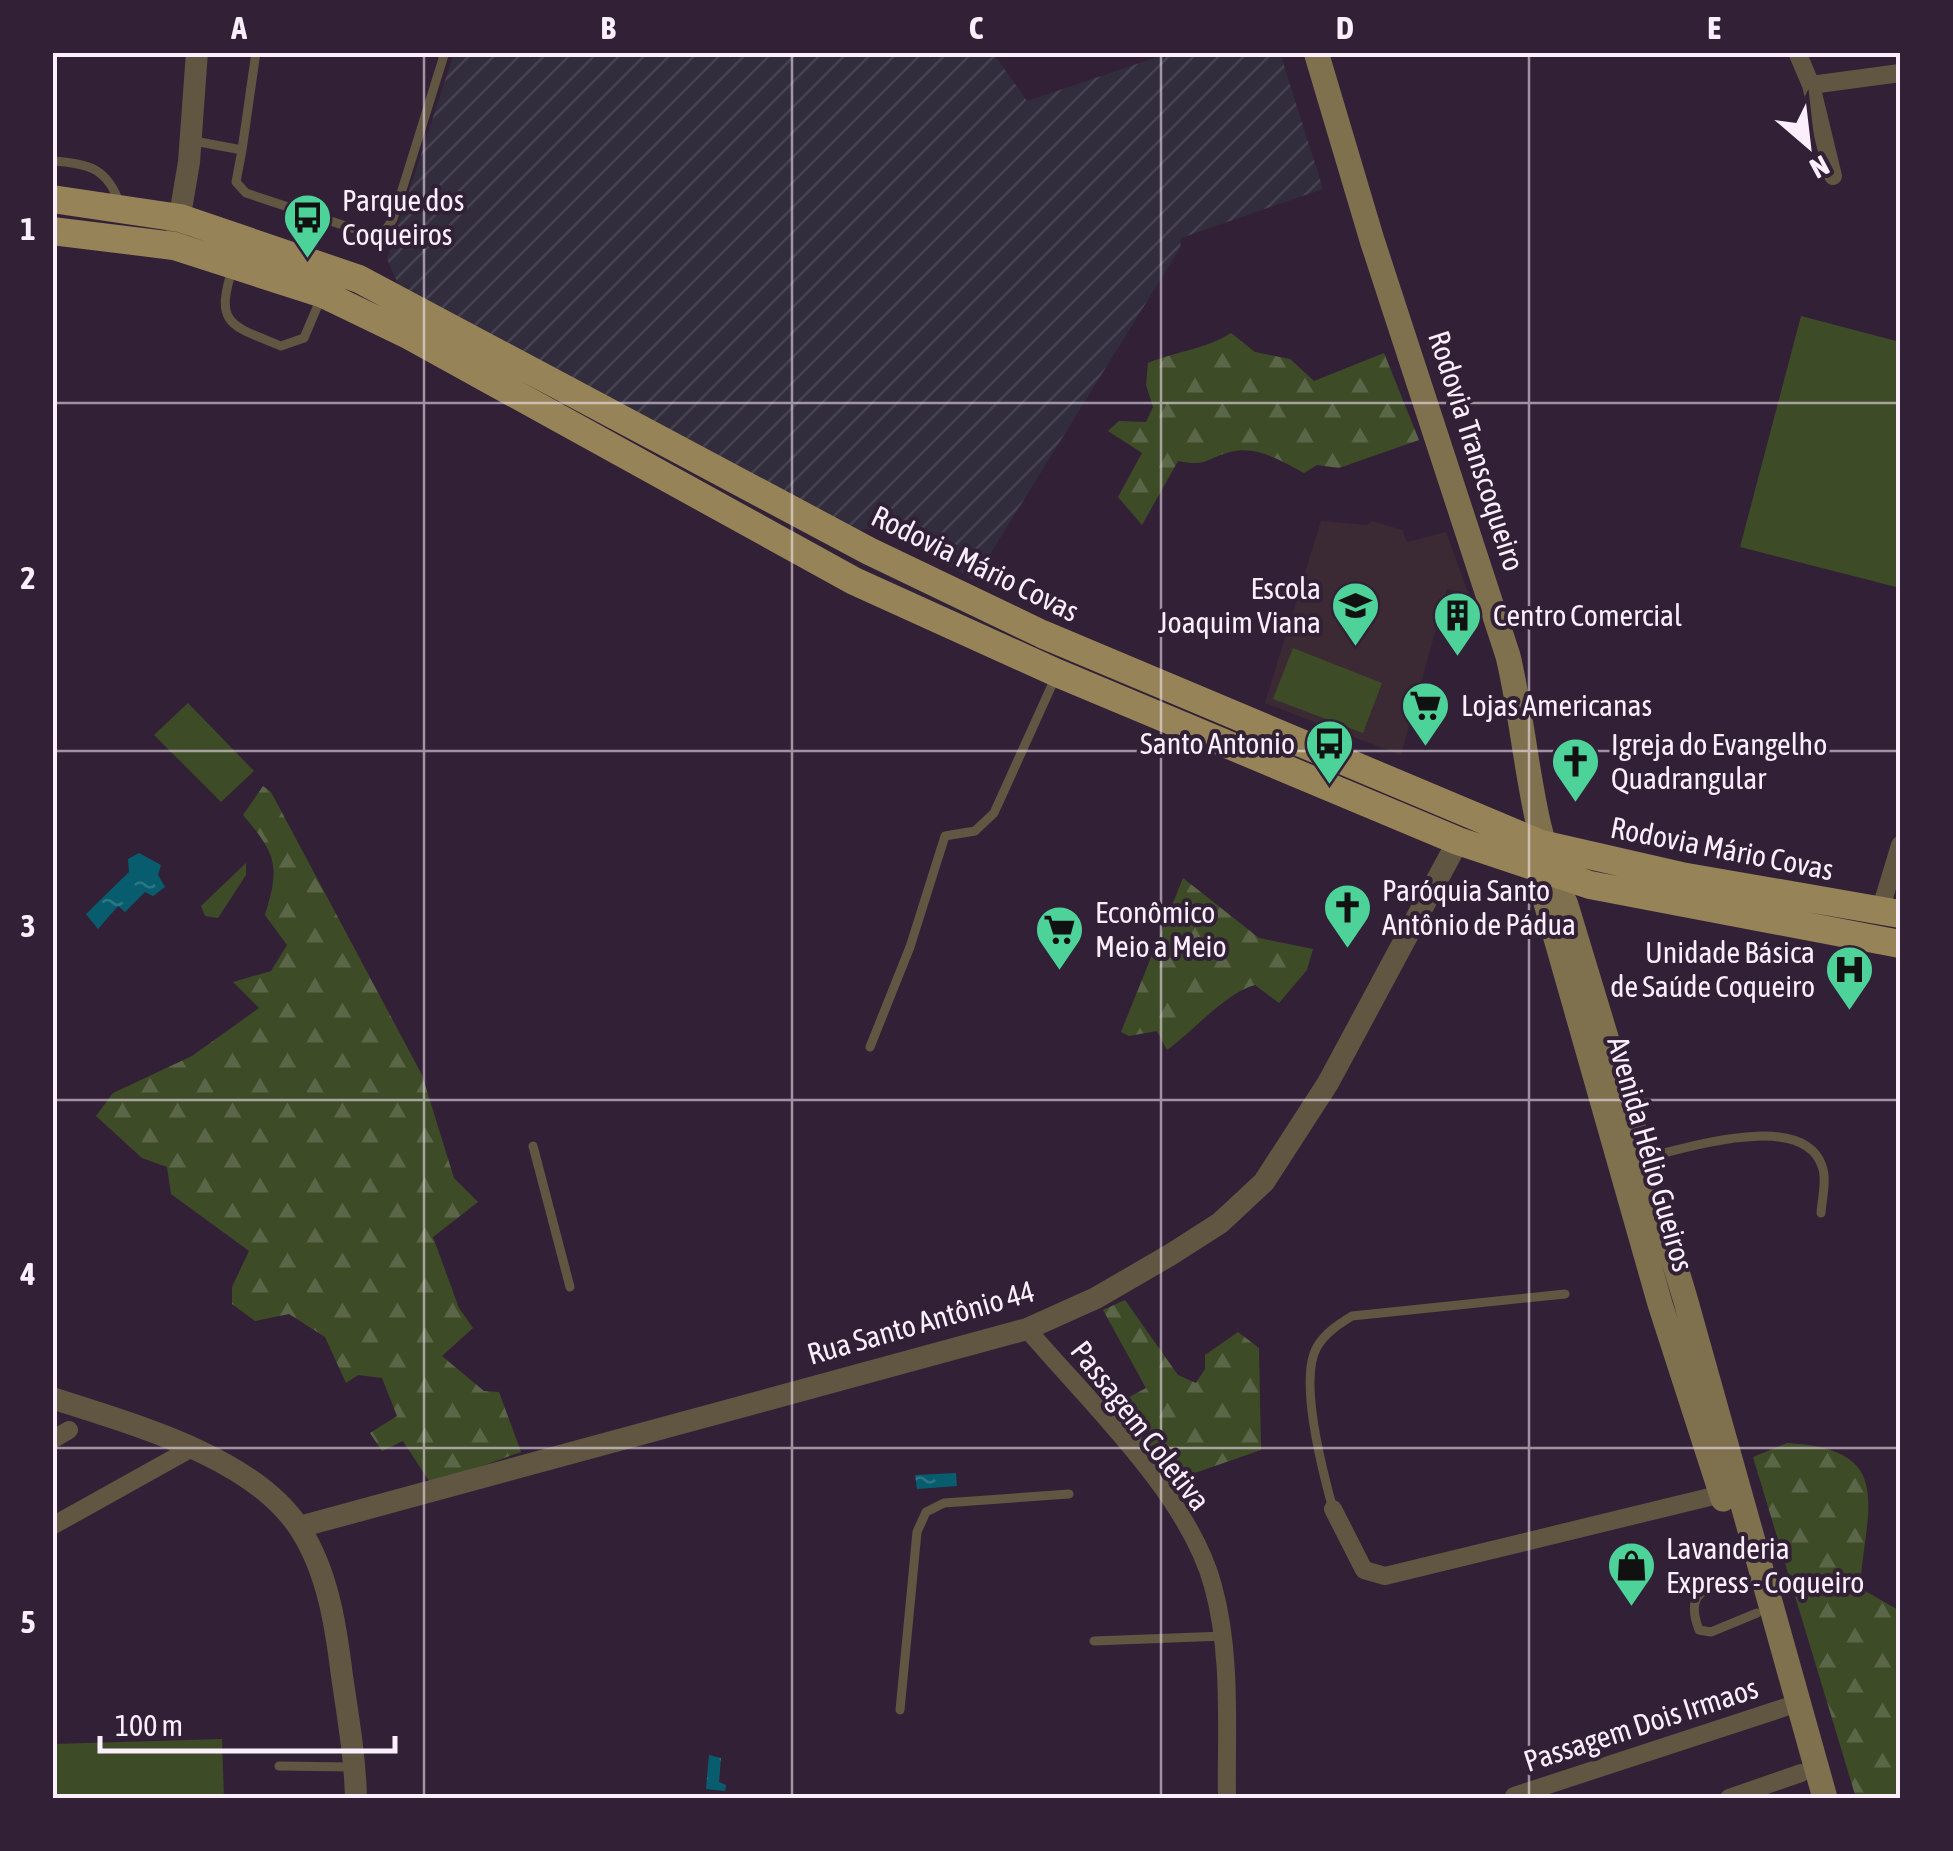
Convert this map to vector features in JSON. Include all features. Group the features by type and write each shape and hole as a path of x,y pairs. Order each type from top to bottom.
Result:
{"main road":[{"name":"Rodovia Transcoqueiro","path":"1316,52 1372,240 1508,656 1522,718 1541,844 1552,875"},
{"name":"Rodovia Mário Covas","path":"52,198 180,218 358,279 411,303 869,551 1042,634 1541,844 1618,863 1890,913"},
{"name":"Rodovia Mário Covas","path":"52,231 174,246 322,294 410,336 854,581 1057,673 1458,841 1552,875 1742,918 1900,944"},
{"name":"Avenida Hélio Gueiros","path":"1552,875 1566,905 1642,1158 1825,1798"},
{"name":"Avenida Hélio Gueiros","path":"1552,875 1546,903 1595,1084 1786,1707 1807,1798"}],"street":[{"path":"174,246 191,140 197,52"},
{"path":"1797,52 1810,85 1833,176"},
{"path":"1810,85 1900,73"},
{"name":"Rua Santo Antônio 44","path":"299,1527 1027,1329 1096,1298 1170,1255 1220,1223 1264,1182 1328,1083 1458,841"},
{"path":"1890,913 1900,845"},
{"name":"Passagem Coletiva","path":"1027,1329 1172,1504 1204,1561 1224,1636 1228,1798"},
{"path":"52,1398 192,1448 246,1479 299,1527 320,1569 332,1614 356,1798"},
{"path":"52,1526 192,1448"},
{"path":"1333,1509 1364,1570 1385,1576 1722,1494"},
{"name":"Passagem Dois Irmaos","path":"1514,1796 1786,1707"},
{"path":"1729,1798 1801,1773"}],"lane":[{"path":"256,52 236,182 246,193 370,234 384,232 393,219 445,52"},
{"path":"191,140 242,150"},
{"path":"52,162 84,162 97,168 115,190 121,207"},
{"path":"234,264 222,300 227,319 234,326 281,346 293,344 310,330 322,294"},
{"path":"854,581 869,551"},
{"path":"870,1047 915,932 945,836 975,831 994,813 1057,673"},
{"path":"1642,1158 1750,1135 1794,1138 1814,1152 1824,1168 1821,1213"},
{"path":"533,1146 570,1286"},
{"path":"1333,1509 1315,1445 1312,1399 1314,1349 1332,1329 1352,1316 1565,1294"},
{"path":"900,1710 917,1532 926,1512 944,1503 1069,1494"},
{"path":"1747,1580 1699,1592 1693,1614 1699,1630 1711,1632 1757,1613"},
{"path":"1094,1641 1224,1636"},
{"path":"279,1766 355,1768"}],"shaded area":[{"path":"454,53 993,53 1027,101 1169,53 1280,53 1323,189 1181,238 1180,248 974,580 883,528 841,531 398,284 387,259"},
{"name":"Escola Joaquim Viana","path":"1321,521 1367,525 1372,521 1402,530 1407,542 1446,532 1469,595 1447,589 1401,755 1265,703"}],"green space":[{"path":"1801,316 1900,342 1900,588 1740,547"},
{"path":"1231,333 1255,352 1290,359 1314,381 1384,353 1419,440 1339,468 1317,465 1304,473 1268,455 1240,450 1201,463 1178,461 1142,525 1118,497 1142,453 1108,431 1119,421 1146,422 1153,407 1146,385 1148,363"},
{"path":"1293,648 1382,683 1363,733 1273,699"},
{"path":"188,703 254,771 221,802 154,735"},
{"path":"263,786 271,792 422,1075 454,1178 478,1202 433,1237 459,1308 473,1328 442,1356 484,1391 499,1392 521,1452 431,1484 403,1441 382,1451 370,1433 397,1416 382,1378 358,1375 346,1383 325,1337 289,1314 255,1321 232,1304 232,1287 249,1251 171,1194 167,1167 142,1158 96,1116 113,1093 192,1056 259,1008 233,982 271,971 287,945 265,915 274,872 269,851 243,815"},
{"path":"246,863 246,875 218,918 205,916 201,906"},
{"path":"1183,878 1259,938 1313,949 1307,970 1279,1003 1255,985 1244,989 1167,1050 1157,1031 1129,1036 1121,1032"},
{"path":"1125,1300 1178,1375 1196,1383 1205,1369 1205,1355 1238,1332 1259,1348 1261,1450 1166,1483 1109,1408 1146,1388 1103,1310"},
{"path":"1787,1443 1822,1448 1846,1457 1860,1470 1867,1488 1860,1588 1900,1611 1900,1798 1856,1798 1753,1457"},
{"path":"222,1739 224,1798 53,1798 53,1744"}],"water":[{"path":"139,853 161,865 158,875 165,887 153,896 145,892 125,912 118,906 98,929 86,914 129,872 128,859"},
{"path":"956,1473 957,1486 917,1489 915,1475"},
{"path":"709,1755 721,1758 719,1782 726,1785 725,1791 706,1789"}],"place":[{"name":"Parque dos Coqueiros","path":"307,260"},
{"name":"Escola Joaquim Viana","path":"1356,648"},
{"name":"Centro Comercial","path":"1458,658"},
{"name":"Lojas Americanas","path":"1426,748"},
{"name":"Santo Antonio","path":"1330,786"},
{"name":"Igreja do Evangelho Quadrangular","path":"1576,804"},
{"name":"Paróquia Santo Antônio de Pádua","path":"1347,950"},
{"name":"Econômico Meio a Meio","path":"1060,972"},
{"name":"Unidade Básica de Saúde Coqueiro","path":"1850,1012"},
{"name":"Lavanderia Express - Coqueiro","path":"1631,1608"}]}
